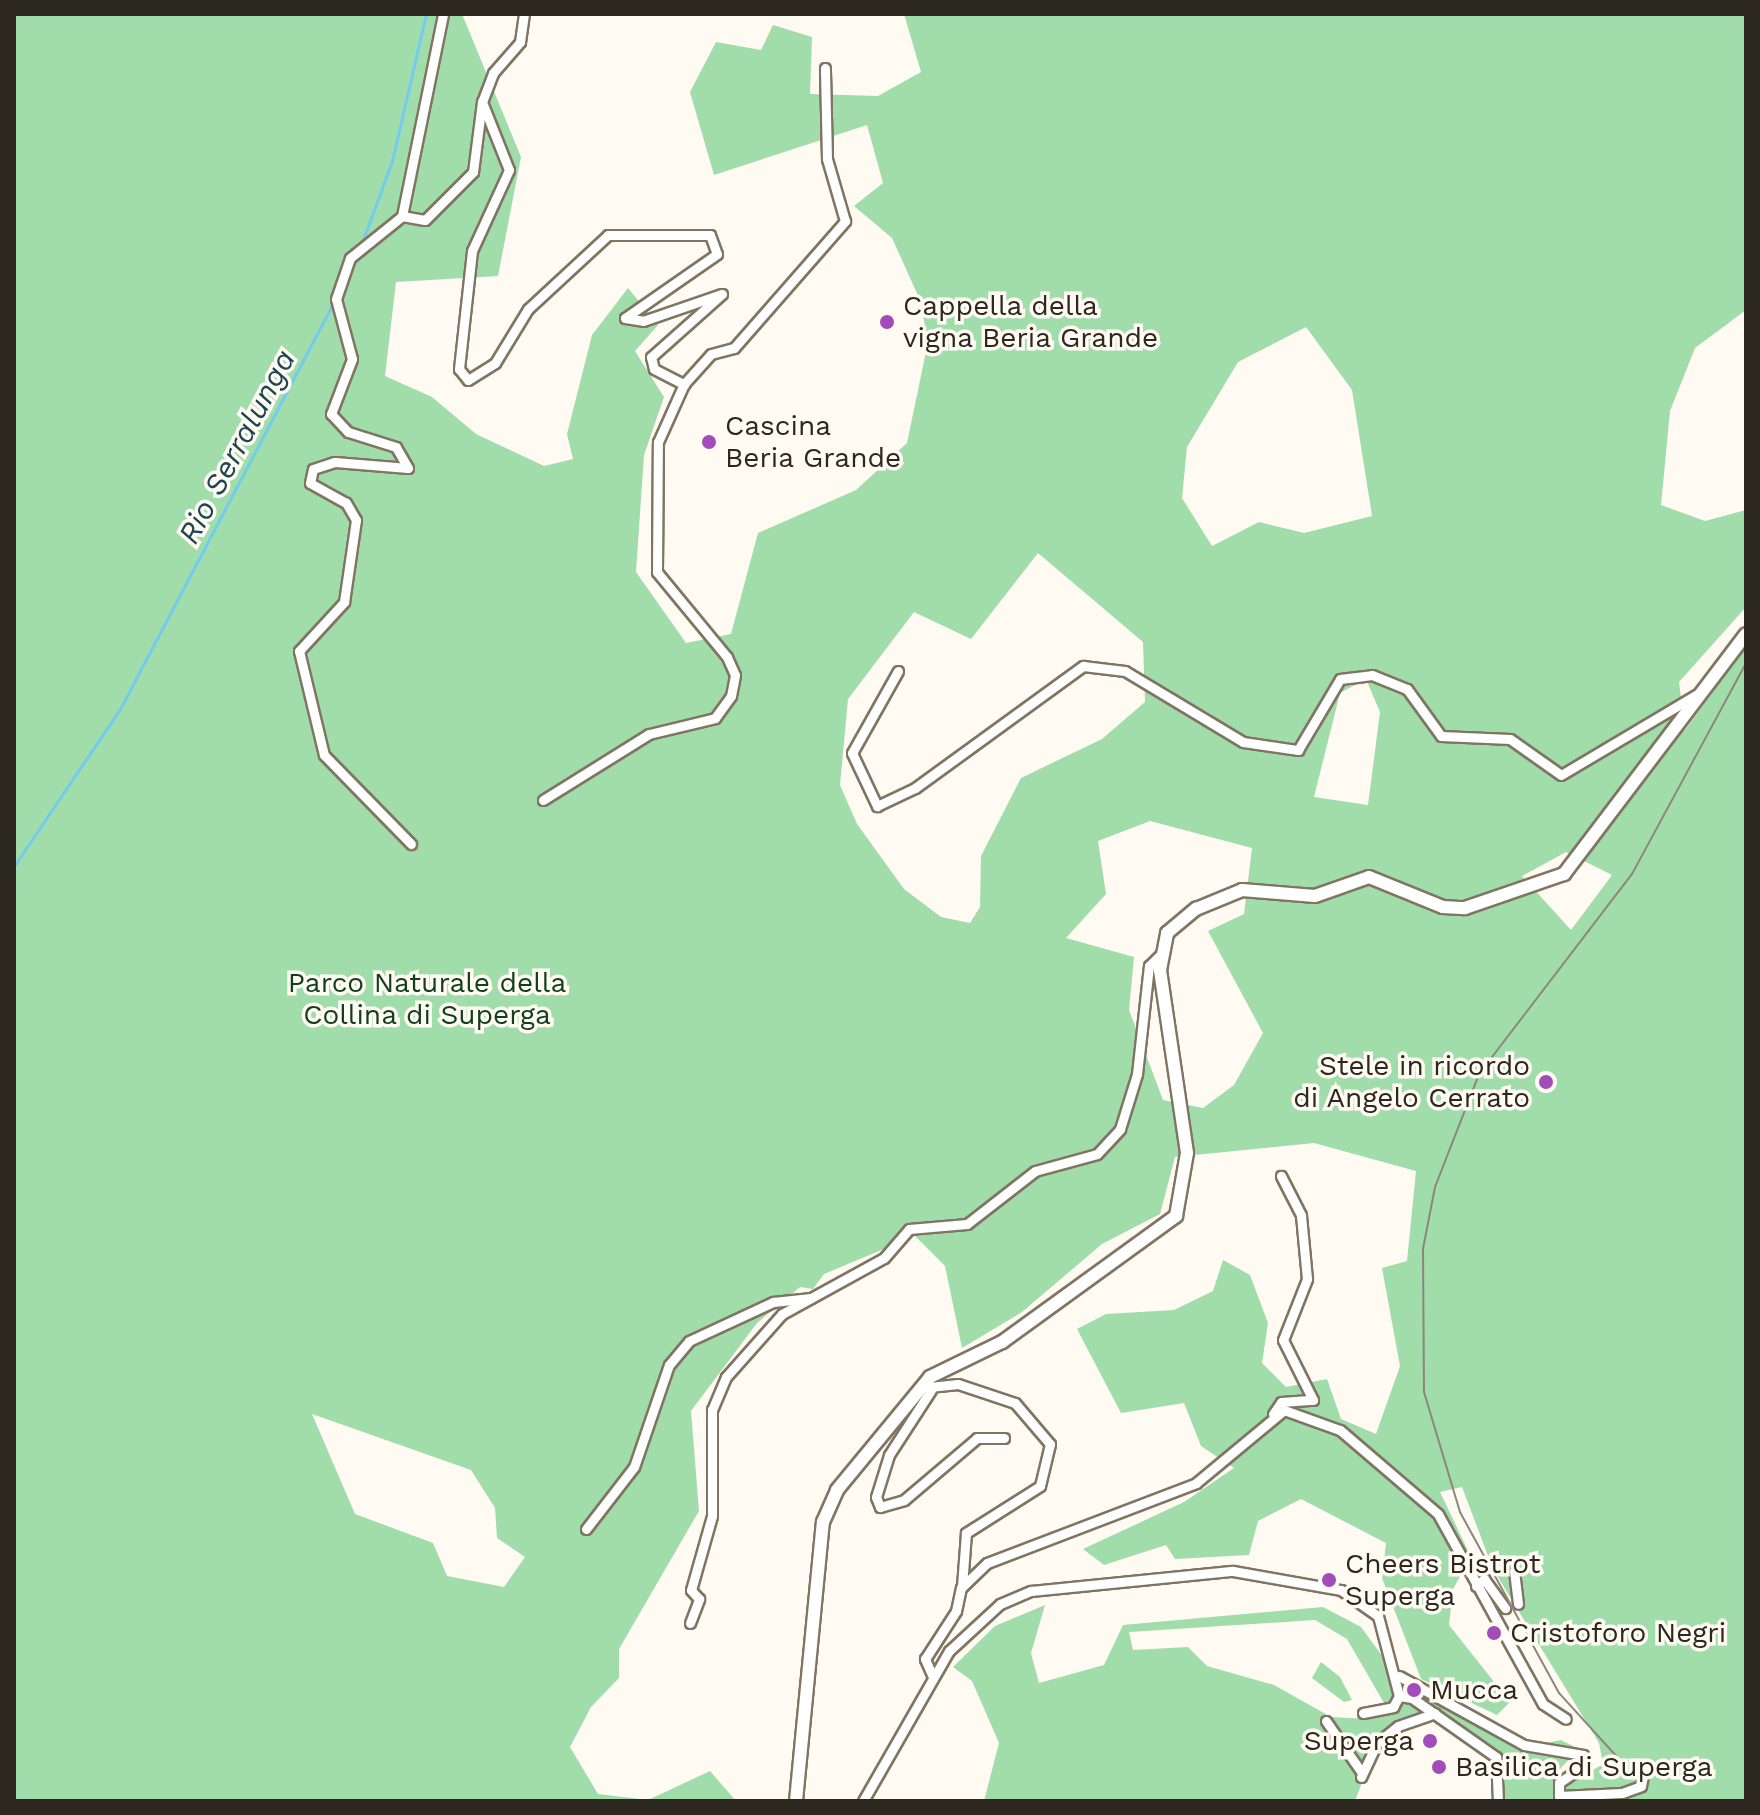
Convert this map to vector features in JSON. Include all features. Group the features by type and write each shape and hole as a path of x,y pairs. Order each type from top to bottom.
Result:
{"street":[{"path":"411,844 324,755 299,651 344,602 356,520 346,503 310,483 313,469 335,462 408,468 396,447 348,432 331,414 352,359 336,299 344,267 402,216 443,14"},
{"path":"402,216 425,220 473,172 482,102 493,73 520,42 524,14"},
{"path":"543,800 649,734 715,718 731,696 735,675 727,657 657,572 658,442 684,384 711,354 734,348 845,221 827,159 825,68"},
{"path":"482,102 509,170 472,251 462,377 476,378 495,363 528,309 608,235 696,230 716,240 717,254 625,318 636,323 722,294 651,357 654,369 684,384"},
{"path":"690,1623 699,1599 691,1590 712,1516 712,1410 726,1377 782,1314 827,1295 854,1268 884,1258 909,1229 967,1224 1035,1171 1097,1154 1120,1129 1137,1074 1149,966 1159,956 1178,921 1242,890 1315,896 1369,877 1443,907 1465,908 1564,874 1746,634"},
{"path":"898,671 852,753 877,806 915,788 1083,666 1125,671 1243,742 1298,750 1340,679 1372,675 1407,689 1441,736 1510,739 1561,775 1705,688"},
{"path":"796,1801 823,1522 837,1490 925,1389 1054,1307 1176,1216 1187,1153 1159,956"},
{"path":"961,1588 987,1563 1196,1483 1273,1414 1281,1402 1313,1400 1283,1340 1305,1299 1307,1279 1301,1215 1281,1176"},
{"path":"586,1529 634,1467 669,1365 689,1341 773,1302 827,1295"},
{"path":"925,1389 958,1384 1015,1403 1050,1444 1040,1486 966,1533 956,1611 925,1659 933,1677"},
{"path":"925,1389 889,1455 876,1497 880,1507 904,1500 977,1438 1004,1438"},
{"path":"1273,1414 1304,1414 1340,1430 1438,1514 1543,1704 1566,1719"},
{"path":"863,1801 933,1677 967,1632 1031,1591 1233,1571 1293,1578 1361,1599 1384,1628 1405,1697 1435,1713 1496,1757 1498,1801"},
{"path":"1514,1571 1518,1604"},
{"path":"1476,1586 1484,1579 1505,1608"},
{"path":"1399,1676 1524,1745 1583,1755 1586,1764 1559,1783 1559,1796 1622,1793 1647,1780 1644,1770"},
{"path":"1363,1713 1387,1708 1405,1697"},
{"path":"1387,1708 1398,1726"},
{"path":"1326,1721 1362,1775 1377,1743 1398,1726 1435,1713"}],"green space":[{"name":"Parco Naturale della Collina di Superga","path":"14,14 462,14 521,157 498,276 396,282 385,376 432,397 476,434 544,466 573,459 567,434 592,335 628,288 658,325 635,351 664,397 644,455 636,572 686,643 731,634 758,533 856,490 907,443 928,342 920,300 892,238 854,206 883,183 867,125 714,175 690,92 716,42 761,50 773,25 812,37 810,94 878,96 921,72 904,14 1746,14 1746,310 1695,348 1670,411 1661,505 1705,521 1746,510 1746,607 1679,682 1685,730 1746,647 1746,1801 1498,1801 1496,1757 1435,1714 1398,1726 1377,1743 1355,1801 984,1801 999,1743 972,1681 953,1667 995,1626 1045,1605 1031,1653 1039,1683 1104,1665 1123,1625 1323,1607 1361,1627 1407,1690 1535,1745 1561,1740 1579,1749 1557,1772 1565,1787 1603,1764 1599,1743 1493,1569 1462,1487 1440,1492 1471,1557 1453,1589 1449,1625 1510,1702 1497,1715 1421,1679 1382,1578 1386,1543 1301,1499 1258,1521 1249,1555 1175,1559 1166,1545 1104,1565 1083,1549 1184,1502 1234,1468 1201,1446 1184,1403 1121,1413 1077,1329 1106,1314 1174,1310 1213,1291 1223,1260 1250,1275 1268,1323 1262,1363 1286,1387 1327,1379 1341,1419 1376,1434 1400,1366 1382,1268 1407,1261 1416,1171 1314,1143 1175,1157 1160,1214 1102,1244 1022,1312 962,1348 945,1266 915,1236 824,1274 813,1289 800,1287 757,1323 691,1411 699,1511 619,1649 619,1678 591,1707 570,1747 598,1794 648,1800 710,1771 736,1801 14,1801","holes":["1306,327 1352,390 1372,516 1304,533 1259,522 1212,546 1182,498 1187,447 1238,362","1038,553 1143,642 1145,702 1102,739 1021,778 981,856 980,907 970,923 941,917 904,889 857,824 840,785 848,699 914,612 971,639","1366,679 1380,712 1368,805 1314,797 1340,693","1150,821 1252,848 1244,914 1208,931 1263,1033 1234,1085 1203,1108 1163,1100 1129,1010 1134,957 1066,938 1106,894 1098,841","1566,852 1612,875 1571,930 1522,876","312,1414 471,1470 495,1508 497,1538 525,1557 504,1587 447,1576 433,1543 355,1514","1315,1620 1347,1639 1384,1703 1380,1711 1368,1719 1331,1717 1274,1685 1207,1666 1188,1647 1133,1650 1129,1632"]},
{"path":"1321,1662 1340,1677 1352,1700 1344,1702 1312,1678"}],"waterway":[{"name":"Rio Serralunga","path":"361,245 392,161 426,14"},
{"name":"Rio Serralunga","path":"14,866 120,709 334,302"}],"tram line":[{"path":"1619,1759 1559,1693 1460,1512 1424,1392 1423,1249 1435,1187 1479,1074 1632,874 1746,663"}],"place":[{"name":"Cappella della vigna Beria Grande","path":"887,322"},
{"name":"Cascina Beria Grande","path":"709,442"},
{"name":"Stele in ricordo di Angelo Cerrato","path":"1546,1082"},
{"name":"Cheers Bistrot Superga","path":"1329,1580"},
{"name":"Cristoforo Negri","path":"1494,1633"},
{"name":"Mucca","path":"1414,1690"},
{"name":"Superga","path":"1430,1741"},
{"name":"Basilica di Superga","path":"1439,1767"}]}
